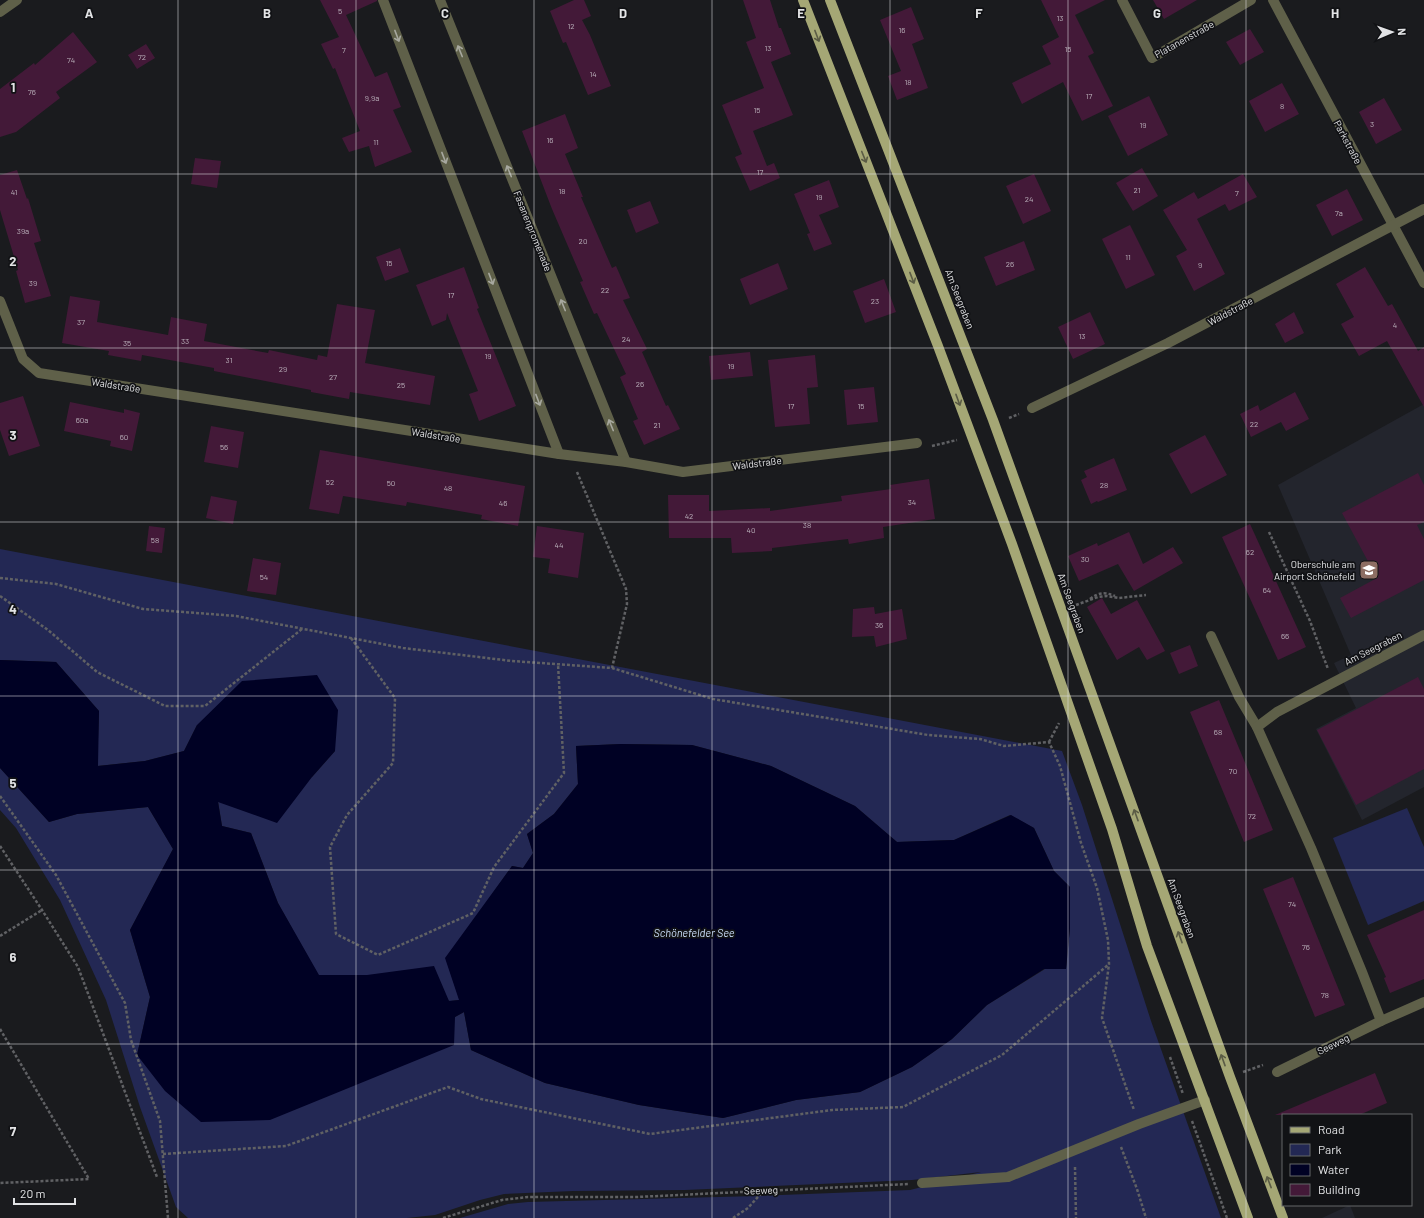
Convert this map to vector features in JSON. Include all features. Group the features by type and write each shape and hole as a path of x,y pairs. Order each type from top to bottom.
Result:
{"main road":[{"path":"802,0 938,346 1012,544 1110,822 1147,946 1206,1100 1248,1218"},
{"name":"Am Seegraben","path":"830,0 996,428 1230,1077 1283,1218"}],"street":[{"path":"0,12 16,0"},
{"path":"383,0 559,454"},
{"name":"Fasanenpromenade","path":"440,0 626,462"},
{"name":"Platanenstraße","path":"1122,0 1152,58 1251,0"},
{"name":"Parkstraße","path":"1273,0 1424,283"},
{"name":"Waldstraße","path":"1032,408 1168,343 1424,209"},
{"name":"Waldstraße","path":"0,301 23,359 39,373 559,454 626,462 683,472 918,443"},
{"name":"Am Seegraben","path":"1257,727 1277,712 1424,635"},
{"path":"1211,636 1239,697 1257,727 1312,848 1381,1021"},
{"name":"Seeweg","path":"1277,1072 1381,1021 1424,1002"},
{"path":"922,1183 1008,1177 1139,1124 1206,1100"}],"path":[{"path":"1008,418 1017,415"},
{"path":"954,433 959,447"},
{"path":"939,444 957,440"},
{"path":"570,455 626,589 627,604 612,668"},
{"path":"1269,532 1310,621 1333,682"},
{"path":"0,578 56,584 143,609 236,616 411,649 512,661 612,668 713,699 882,728 928,735 980,739 1004,746 1049,742"},
{"name":"Am Seegraben","path":"1076,604 1098,597 1108,596 1119,598 1146,595"},
{"path":"0,596 48,630 97,672 165,706 205,706 302,629"},
{"path":"351,638 395,698 393,763 347,815 330,847 336,934 378,955 473,913 494,867 564,773 558,664"},
{"path":"1049,742 1059,723 1061,730"},
{"path":"1049,742 1060,766 1081,843 1097,888 1108,940 1109,964 1102,1018 1139,1124"},
{"path":"0,796 56,875 125,1003 131,1040 160,1121 168,1218"},
{"path":"0,846 78,967 156,1177"},
{"path":"0,936 42,910"},
{"path":"162,1154 286,1146 448,1087 480,1099 650,1134 832,1110 902,1107 1002,1055 1109,964"},
{"path":"0,1030 89,1179 0,1183"},
{"path":"1170,1056 1227,1218"},
{"path":"1243,1072 1264,1064 1277,1072"},
{"path":"1116,1133 1146,1218"},
{"path":"1075,1149 1076,1218"},
{"name":"Seeweg","path":"443,1218 502,1200 528,1197 636,1197 922,1183"},
{"path":"733,1218 748,1208 764,1190"}],"shaded area":[{"name":"Oberschule am Airport Schönefeld","path":"1424,404 1424,787 1362,820 1316,729 1356,708 1334,663 1351,655 1278,485"},
{"path":"1350,1206 1355,1218 1322,1218"}],"green space":[{"path":"0,549 1062,751 1082,805 1151,1021 1221,1218 460,1218 508,1204 528,1202 910,1190 981,1172 912,1180 685,1190 573,1191 504,1194 480,1200 435,1215 407,1218 188,1218 176,1207 140,1107 106,1000 60,900 16,828 0,810 0,768 49,822 77,814 148,807 173,849 130,930 150,997 137,1055 455,1017 464,1012 471,1050 545,1083 639,1105 723,1118 796,1100 860,1092 912,1067 952,1039 987,1005 1045,969 1066,969 1070,928 1070,887 1054,871 1034,828 1010,815 954,840 897,842 855,806 771,766 692,745 621,744 576,746 578,784 554,814 527,834 533,853 523,868 512,866 493,893 460,1000 450,1001 367,975 318,975 278,903 251,833 222,826 218,801 312,777 335,751 197,725 184,751 145,761 97,766 99,711 56,662 0,660"},
{"path":"1407,808 1424,847 1424,901 1368,925 1333,838"}],"water":[{"name":"Schönefelder See","path":"0,660 56,662 99,711 98,766 145,761 184,751 197,725 242,681 317,675 338,710 335,751 312,777 277,823 218,802 222,826 251,833 278,903 319,975 367,975 434,966 449,1001 459,1000 445,958 512,866 523,868 533,853 527,834 554,814 578,784 576,746 621,744 692,745 771,766 855,806 897,842 954,840 1011,815 1034,828 1054,871 1070,887 1070,928 1066,969 1044,969 987,1005 952,1039 912,1067 860,1092 796,1100 723,1118 639,1105 545,1083 471,1050 464,1012 455,1017 454,1045 270,1120 201,1122 165,1091 137,1055 150,997 130,930 173,849 148,807 77,814 49,822 0,768"}],"building":[{"path":"320,0 377,0 346,15 375,77 387,72 401,107 393,110 412,152 375,167 369,146 349,152 342,138 360,131 335,68 333,69 321,44 339,37"},
{"path":"574,0 584,0 591,16 582,20 590,35 611,86 588,95 566,42 563,43 550,11"},
{"path":"743,0 770,0 779,28 781,28 791,54 771,62 793,115 753,131 767,166 774,163 780,178 750,191 735,157 742,154 722,105 764,88 746,42 756,38"},
{"path":"1041,0 1105,0 1075,15 1094,53 1088,56 1113,106 1082,121 1063,82 1022,104 1012,83 1051,64 1042,46 1059,37"},
{"path":"1153,0 1197,0 1164,19"},
{"path":"911,7 924,39 912,44 928,88 897,100 888,76 901,71 880,20"},
{"path":"1250,29 1264,52 1240,65 1226,42"},
{"path":"73,32 97,62 56,92 60,98 16,132 0,137 0,89 34,63 35,65"},
{"path":"146,44 155,58 137,69 128,55"},
{"path":"1282,83 1299,114 1265,132 1249,101"},
{"path":"1149,96 1168,135 1128,156 1108,116"},
{"path":"1384,98 1402,130 1376,144 1359,112"},
{"path":"565,114 578,148 565,154 583,197 581,197 612,268 616,266 630,298 623,300 647,349 642,352 666,406 668,405 680,429 644,445 633,421 638,419 620,377 626,374 597,313 594,314 580,282 583,281 552,209 522,131"},
{"path":"195,158 221,161 217,188 191,184"},
{"path":"1142,168 1158,196 1133,211 1116,183"},
{"path":"17,170 27,199 28,198 41,241 34,243 51,296 25,303 16,271 18,270 0,210 0,175"},
{"path":"1034,174 1051,211 1023,224 1006,186"},
{"path":"1243,174 1257,197 1229,211 1225,204 1197,219 1225,274 1194,291 1176,256 1187,250 1163,210 1194,192 1198,199"},
{"path":"829,180 839,207 819,215 832,244 814,251 807,234 810,233 794,194"},
{"path":"1347,189 1363,220 1332,236 1316,205"},
{"path":"650,201 659,223 636,233 627,210"},
{"path":"1130,225 1155,275 1126,289 1102,239"},
{"path":"1024,241 1035,270 996,286 984,257"},
{"path":"400,248 409,272 385,281 376,257"},
{"path":"778,263 788,289 750,305 740,279"},
{"path":"464,267 479,308 477,309 516,406 479,421 469,394 478,391 447,313 446,320 432,326 416,285"},
{"path":"1365,267 1388,306 1392,304 1418,351 1424,347 1424,407 1387,341 1359,356 1341,324 1354,317 1336,284"},
{"path":"884,279 896,312 865,323 853,291"},
{"path":"70,296 100,301 97,322 168,335 171,317 207,324 204,341 268,353 269,350 317,360 318,355 327,357 337,304 375,310 365,363 435,376 430,405 350,392 349,399 214,371 214,368 142,355 141,361 108,355 109,351 62,343"},
{"path":"1090,312 1105,344 1073,359 1058,327"},
{"path":"1294,312 1304,333 1285,343 1275,324"},
{"path":"750,352 753,376 711,380 709,356"},
{"path":"815,355 818,387 807,388 810,424 775,427 768,360"},
{"path":"874,387 878,422 847,425 844,390"},
{"path":"1295,392 1309,419 1286,431 1281,422 1251,437 1240,414 1258,405 1260,411"},
{"path":"23,396 40,446 9,456 0,430 0,403"},
{"path":"70,402 124,413 124,409 140,413 132,451 110,446 111,441 64,431"},
{"path":"211,426 244,432 238,468 204,462"},
{"path":"1205,435 1227,475 1191,494 1169,454"},
{"path":"320,450 525,486 518,526 481,519 482,515 407,502 406,506 343,496 339,514 309,509"},
{"path":"1114,458 1127,490 1091,504 1081,480 1087,477 1084,471"},
{"path":"1418,473 1424,485 1424,522 1417,525 1424,539 1424,580 1351,618 1340,598 1377,578 1342,513"},
{"path":"929,479 935,519 883,527 884,538 849,544 848,539 772,548 772,551 732,553 731,538 669,538 668,495 709,495 709,511 770,508 770,511 842,501 841,496 891,489 890,485"},
{"path":"211,496 237,501 233,524 206,518"},
{"path":"1250,524 1306,647 1278,660 1222,537"},
{"path":"149,526 165,528 162,553 146,551"},
{"path":"537,526 584,533 578,578 548,573 550,559 533,557"},
{"path":"1129,532 1143,564 1173,547 1183,563 1134,591 1118,564 1079,581 1068,556 1097,543 1098,546"},
{"path":"253,558 281,563 276,595 247,591"},
{"path":"1102,598 1111,614 1137,600 1165,651 1147,660 1139,647 1117,660 1087,607"},
{"path":"874,607 875,614 902,609 907,639 876,647 874,636 852,637 853,609"},
{"path":"1190,645 1198,666 1179,674 1170,653"},
{"path":"1418,677 1424,689 1424,769 1356,805 1317,730"},
{"path":"1219,700 1273,830 1244,842 1190,712"},
{"path":"1293,877 1345,1005 1315,1017 1263,889"},
{"path":"1424,910 1424,979 1390,993 1384,978 1386,977 1367,935"},
{"path":"1375,1073 1387,1103 1361,1114 1275,1115"}],"place":[{"name":"Oberschule am Airport Schönefeld","path":"1369,570"}]}
